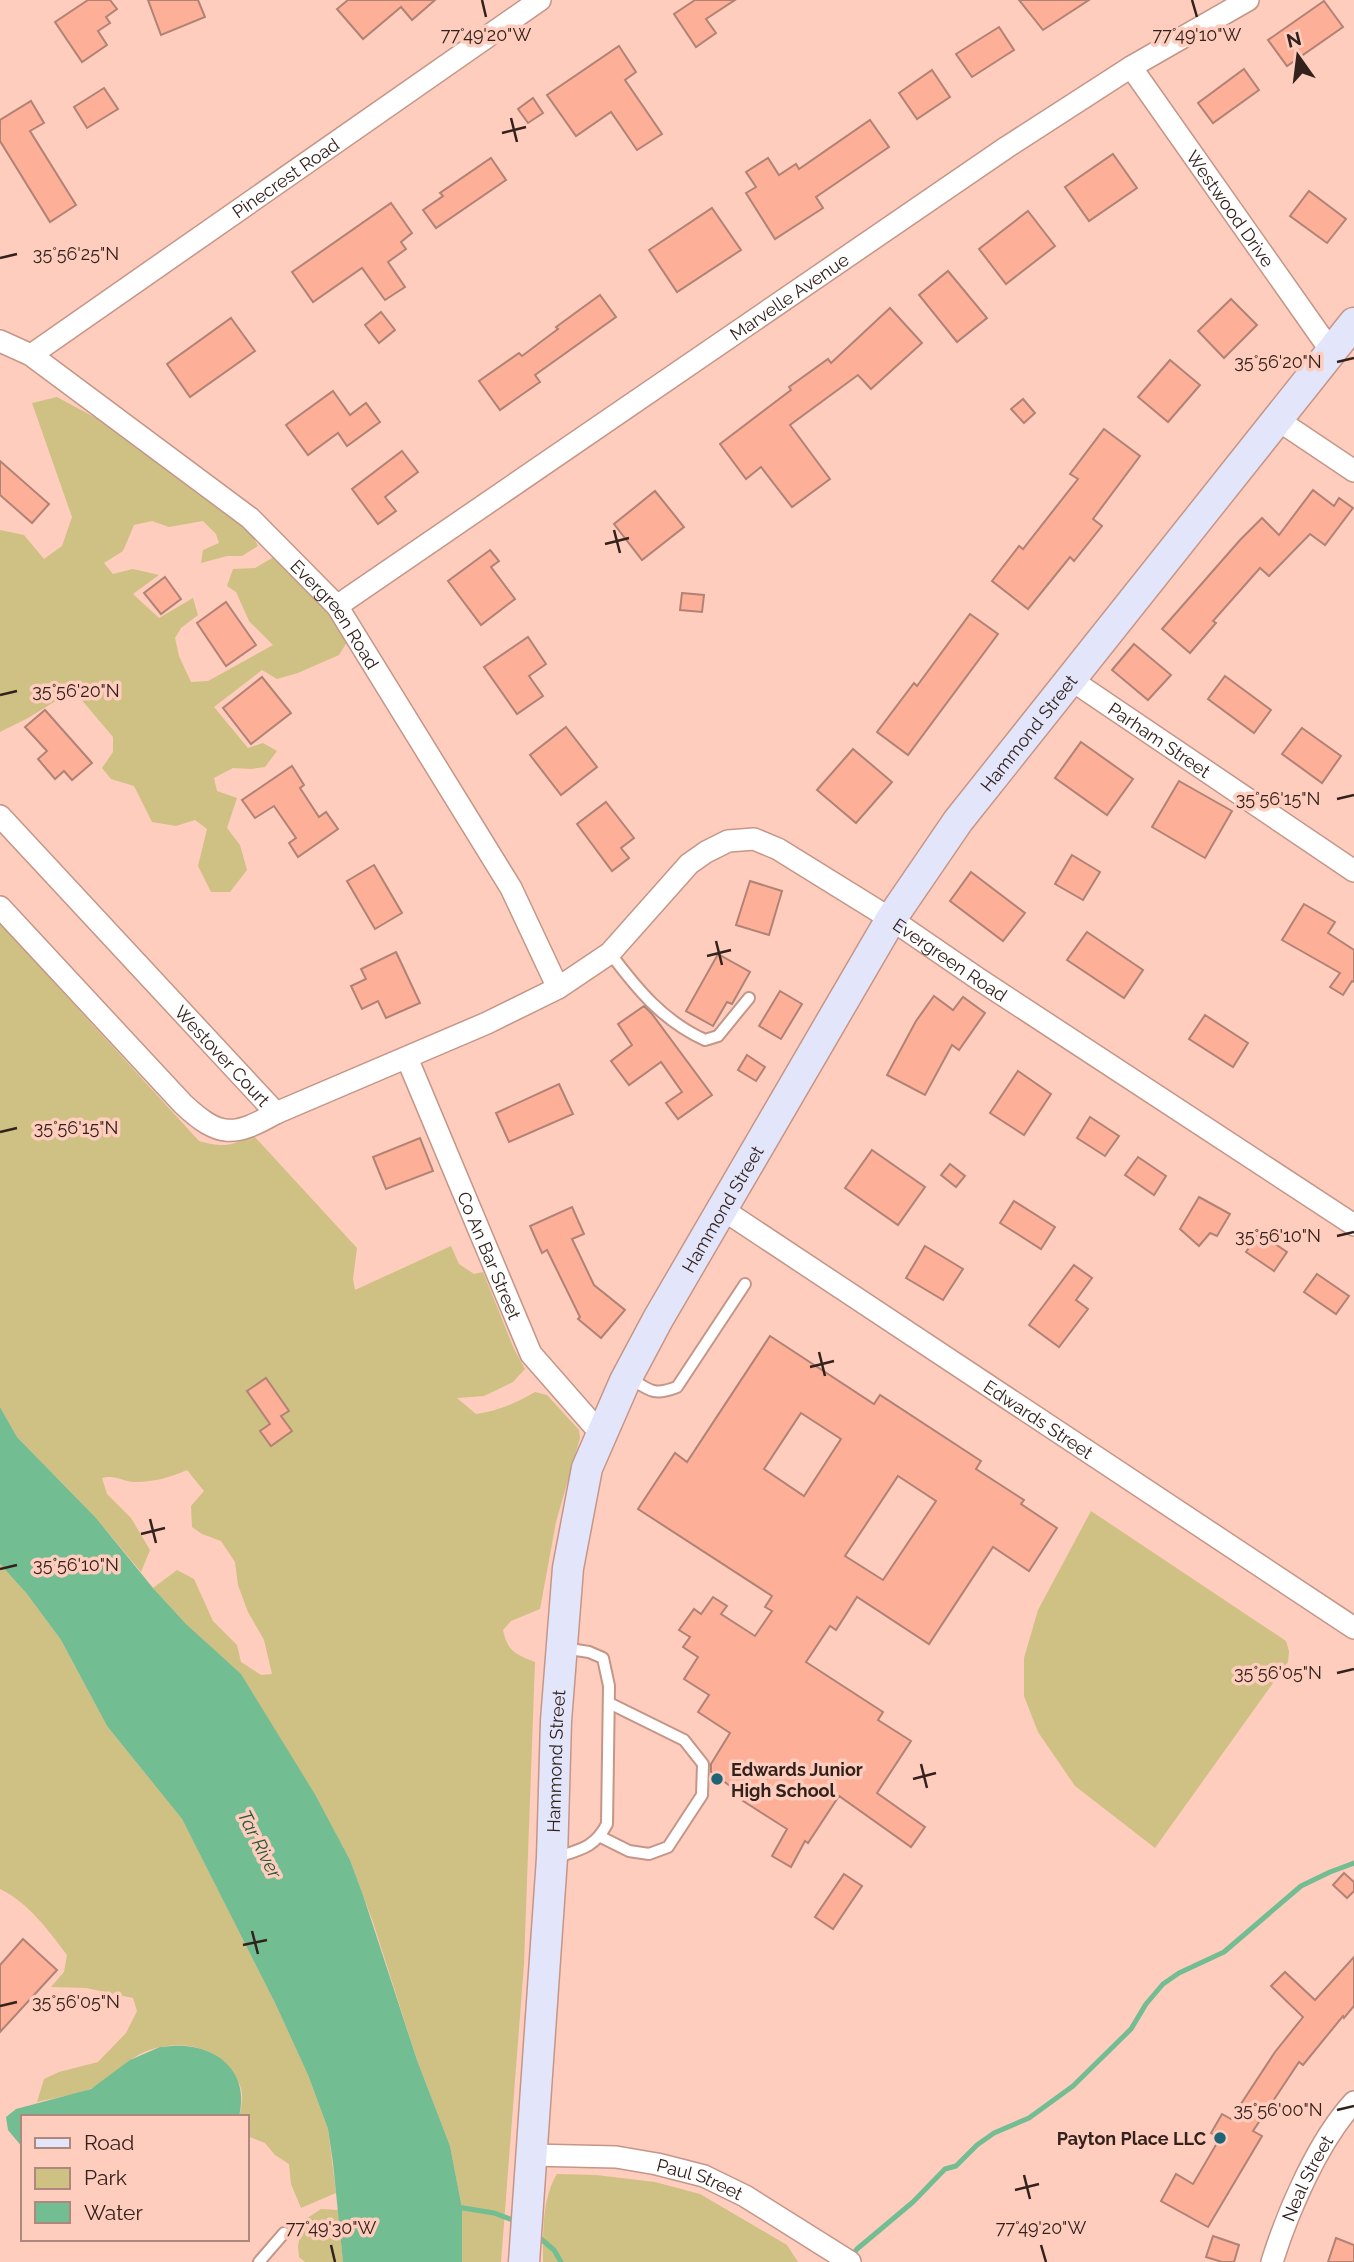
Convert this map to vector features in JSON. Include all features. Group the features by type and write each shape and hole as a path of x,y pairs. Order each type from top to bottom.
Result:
{"street":[{"name":"Pinecrest Road","path":"31,355 540,0"},
{"name":"Marvelle Avenue","path":"337,606 1007,147 1131,67 1248,0"},
{"name":"Westwood Drive","path":"1131,67 1331,351"},
{"name":"Hammond Street","path":"524,2262 552,1858 561,1648 568,1567 587,1468 627,1377 658,1319 891,919 958,821 1354,323"},
{"name":"Evergreen Road","path":"0,341 31,355 250,518 337,606 511,888 558,988"},
{"path":"1278,420 1354,471"},
{"name":"Parham Street","path":"1070,679 1354,872"},
{"name":"Westover Court","path":"0,816 276,1113 249,1128 230,1132 213,1127 195,1116 0,907"},
{"name":"Evergreen Road","path":"276,1113 407,1058 558,988 610,953 689,864 728,841 754,839 778,849 891,919 1354,1225"},
{"name":"Co An Bar Street","path":"407,1058 531,1354 602,1434"},
{"name":"Edwards Street","path":"722,1209 1354,1628"},
{"name":"Neal Street","path":"1272,2262 1321,2147 1354,2102"},
{"name":"Paul Street","path":"531,2155 617,2157 704,2176 745,2196 850,2262"}],"lane":[{"path":"610,953 639,992 685,1031 705,1040 718,1035 749,998"},
{"path":"627,1377 651,1392 662,1393 677,1387 745,1284"},
{"path":"552,1858 592,1845 601,1837 607,1824 609,1686 603,1658 589,1652 561,1648"},
{"path":"601,1837 629,1851 649,1854 668,1847 702,1795 703,1764 684,1740 609,1703"},
{"path":"259,2262 284,2233"}],"green space":[{"path":"57,397 107,424 245,521 258,546 242,556 227,556 201,563 203,550 219,543 216,534 203,521 169,527 152,521 134,525 123,551 104,563 113,574 133,569 159,575 133,594 159,618 193,598 198,615 181,628 175,638 179,656 191,682 208,681 273,645 249,621 236,592 227,586 233,569 255,568 274,557 332,612 349,639 339,655 298,673 277,679 262,670 214,707 248,748 263,743 277,751 265,767 233,768 214,778 217,791 237,798 227,828 240,845 247,870 230,892 211,892 198,866 207,829 195,820 176,826 152,822 134,786 111,779 102,768 113,752 113,737 80,698 62,697 0,732 0,530 24,535 44,559 62,546 72,517 32,403"},
{"path":"0,919 59,988 199,1141 227,1145 253,1135 357,1248 353,1279 355,1290 451,1246 459,1264 474,1274 483,1272 514,1349 525,1369 513,1382 484,1396 457,1398 476,1414 507,1406 535,1392 547,1395 579,1430 580,1438 556,1522 540,1609 511,1621 503,1630 513,1651 535,1662 524,1964 501,2262 462,2262 462,2208 450,2146 417,2060 373,1922 350,1860 316,1796 187,1625 153,1588 177,1570 194,1579 213,1621 237,1645 241,1662 261,1675 272,1674 264,1640 248,1612 238,1585 235,1562 221,1541 192,1527 191,1506 204,1491 187,1470 163,1479 143,1482 102,1478 107,1494 131,1518 150,1550 141,1572 96,1518 17,1437 0,1407"},
{"path":"1091,1511 1286,1641 1289,1651 1288,1662 1155,1848 1075,1786 1038,1732 1024,1696 1024,1658 1038,1610"},
{"path":"0,1564 27,1594 61,1640 107,1726 182,1819 276,2005 308,2075 328,2129 336,2193 301,2208 291,2184 289,2164 275,2155 265,2143 248,2136 248,2115 239,2115 242,2096 237,2079 219,2058 194,2047 180,2045 153,2049 140,2054 90,2089 37,2102 44,2079 59,2072 98,2062 126,2033 137,2011 133,1998 86,1988 51,1987 64,1972 67,1955 29,1909 0,1889"},
{"path":"557,2174 596,2175 655,2182 700,2194 787,2245 798,2262 543,2262 546,2205"},
{"path":"321,2209 338,2210 343,2262 305,2262 299,2257 298,2246 303,2221"}],"water":[{"name":"Tar River","path":"0,1407 17,1437 96,1518 153,1588 187,1625 241,1674 316,1796 350,1860 417,2060 450,2146 462,2208 462,2262 343,2262 328,2129 308,2075 276,2005 182,1819 107,1726 61,1640 27,1594 0,1564"},
{"path":"188,2046 202,2049 226,2063 240,2086 239,2115 21,2115 21,2146 8,2130 6,2117 16,2109 91,2089 130,2060 160,2047"}],"building":[{"path":"88,0 110,0 117,9 106,17 110,23 98,31 107,45 82,62 55,22"},
{"path":"148,0 198,0 205,17 161,35"},
{"path":"348,0 435,0 412,20 401,7 363,39 337,9"},
{"path":"695,0 735,0 706,19 716,33 696,47 674,14"},
{"path":"1019,0 1089,0 1043,30"},
{"path":"1324,1 1343,27 1287,66 1268,40"},
{"path":"999,27 1014,50 972,77 956,54"},
{"path":"619,46 636,72 625,80 662,134 637,150 611,112 576,136 547,95"},
{"path":"1244,69 1259,90 1213,123 1198,103"},
{"path":"932,70 950,97 917,119 899,93"},
{"path":"104,88 118,109 87,128 74,107"},
{"path":"533,98 543,113 528,123 518,109"},
{"path":"31,101 44,123 30,131 76,205 50,222 0,141 0,120"},
{"path":"870,120 889,147 816,197 823,208 775,239 746,193 756,187 746,172 768,158 779,175 796,164 799,169"},
{"path":"1113,154 1137,188 1089,221 1065,187"},
{"path":"491,158 506,180 436,228 423,210 443,196 440,193"},
{"path":"1309,191 1346,219 1327,243 1290,216"},
{"path":"391,203 412,233 401,242 406,249 388,262 405,287 385,300 362,268 313,302 292,272"},
{"path":"712,208 741,250 677,292 649,250"},
{"path":"1028,211 1055,246 1006,284 979,249"},
{"path":"948,271 987,318 957,342 919,295"},
{"path":"600,295 616,317 535,375 540,382 500,410 479,381 519,353 522,356"},
{"path":"1231,299 1257,325 1224,358 1198,331"},
{"path":"890,308 922,343 871,389 858,375 790,425 830,479 792,507 761,467 746,479 720,444 791,390 789,387 828,359 831,363"},
{"path":"381,312 395,330 379,343 365,325"},
{"path":"231,318 255,351 190,397 167,364"},
{"path":"1170,360 1200,385 1168,422 1138,397"},
{"path":"333,391 350,415 366,403 380,422 347,446 338,433 308,455 286,425"},
{"path":"1023,399 1035,413 1024,423 1011,409"},
{"path":"1104,429 1140,456 1093,519 1102,526 1074,561 1070,557 1028,609 992,581 1019,546 1023,549 1078,479 1070,474"},
{"path":"402,451 418,472 385,497 396,511 378,524 352,489"},
{"path":"0,461 49,504 32,523 0,495"},
{"path":"1313,490 1334,506 1339,498 1353,508 1325,545 1310,534 1269,576 1260,568 1213,621 1216,623 1190,653 1162,629 1262,518 1279,535"},
{"path":"655,491 684,527 642,560 614,524"},
{"path":"490,550 499,561 491,567 515,599 481,625 448,581"},
{"path":"165,577 181,599 161,614 144,593"},
{"path":"682,593 704,595 702,612 680,610"},
{"path":"226,602 256,645 226,666 197,623"},
{"path":"970,614 998,634 908,755 877,732 914,683 917,686"},
{"path":"528,637 546,664 529,676 543,696 517,714 484,667"},
{"path":"1134,644 1171,675 1148,700 1112,670"},
{"path":"1225,676 1271,710 1254,733 1208,699"},
{"path":"262,677 291,713 251,744 223,708"},
{"path":"45,710 92,763 72,780 64,771 55,779 38,759 47,751 25,727"},
{"path":"566,727 597,767 561,795 530,755"},
{"path":"1302,728 1341,756 1322,783 1282,754"},
{"path":"1081,742 1133,779 1107,815 1055,778"},
{"path":"853,749 892,782 856,823 817,790"},
{"path":"292,766 304,785 300,788 319,817 326,812 338,829 298,857 289,843 296,838 274,806 255,818 242,800"},
{"path":"1179,781 1232,811 1205,858 1152,827"},
{"path":"606,802 634,838 621,848 629,858 612,871 577,824"},
{"path":"1072,855 1100,872 1083,900 1055,884"},
{"path":"374,865 402,913 375,929 347,881"},
{"path":"971,872 1025,913 1003,941 950,901"},
{"path":"750,881 782,891 769,935 736,925"},
{"path":"1304,904 1335,922 1328,933 1354,950 1354,982 1352,981 1343,995 1330,987 1340,973 1282,940"},
{"path":"1087,932 1143,970 1124,998 1067,960"},
{"path":"396,952 420,1003 386,1018 378,1001 362,1009 351,986 366,979 361,969"},
{"path":"718,954 750,972 732,1004 727,1002 713,1026 686,1011"},
{"path":"780,991 802,1004 781,1039 759,1026"},
{"path":"934,996 953,1010 963,997 985,1013 959,1050 952,1045 925,1095 887,1075 916,1021"},
{"path":"644,1006 712,1095 678,1119 666,1103 682,1092 661,1062 629,1085 611,1061 632,1045 618,1024"},
{"path":"1205,1015 1248,1043 1233,1067 1189,1039"},
{"path":"747,1055 765,1067 756,1081 738,1070"},
{"path":"1018,1071 1051,1094 1024,1135 990,1113"},
{"path":"559,1084 573,1114 509,1142 496,1113"},
{"path":"1090,1117 1119,1136 1105,1156 1077,1138"},
{"path":"420,1138 433,1171 386,1189 373,1157"},
{"path":"872,1150 925,1187 898,1225 845,1188"},
{"path":"1138,1157 1166,1176 1154,1195 1125,1175"},
{"path":"950,1164 965,1176 956,1187 941,1175"},
{"path":"1199,1197 1230,1214 1217,1236 1210,1233 1199,1246 1180,1229"},
{"path":"1014,1201 1055,1227 1041,1249 1000,1223"},
{"path":"572,1207 584,1234 572,1239 594,1285 625,1310 601,1338 578,1319 580,1317 547,1250 542,1253 530,1226"},
{"path":"1259,1233 1287,1252 1274,1271 1246,1252"},
{"path":"925,1246 963,1269 943,1300 906,1278"},
{"path":"1074,1265 1092,1278 1076,1300 1088,1309 1059,1347 1029,1325"},
{"path":"1317,1274 1349,1296 1336,1314 1304,1292"},
{"path":"770,1336 874,1404 880,1395 981,1461 976,1469 1024,1500 1021,1504 1057,1528 1029,1571 993,1547 929,1644 857,1597 836,1630 830,1626 806,1662 883,1712 878,1720 911,1741 877,1793 925,1827 911,1847 839,1796 808,1843 805,1841 791,1867 772,1856 787,1829 743,1801 745,1797 711,1772 711,1764 730,1733 698,1712 709,1695 684,1679 698,1657 683,1647 690,1637 679,1630 694,1609 701,1614 713,1597 727,1606 721,1614 755,1636 772,1611 765,1607 772,1596 638,1509 675,1453 687,1462","holes":["801,1413 841,1439 804,1496 764,1469","898,1476 936,1501 883,1580 845,1556"]},
{"path":"266,1378 289,1411 281,1416 292,1431 271,1446 260,1431 270,1424 247,1391"},
{"path":"1344,1873 1354,1882 1354,1891 1347,1898 1333,1885"},
{"path":"844,1874 862,1886 833,1929 815,1917"},
{"path":"23,1939 57,1970 0,2032 0,1965"},
{"path":"1354,1957 1354,2006 1303,2065 1299,2062 1253,2131 1262,2136 1208,2227 1161,2201 1176,2174 1193,2184 1220,2138 1211,2133 1222,2114 1231,2119 1275,2052 1303,2017 1271,1986 1285,1972 1315,2000"},
{"path":"1213,2236 1239,2245 1234,2262 1222,2262 1206,2257"},
{"path":"1336,2238 1354,2245 1354,2262 1328,2262"}],"waterway":[{"path":"851,2257 913,2202 945,2169 956,2166 994,2133 1029,2118 1073,2086 1131,2029 1146,2004 1163,1984 1179,1973 1224,1952 1301,1886 1354,1863"},
{"path":"457,2207 494,2213 518,2222"},
{"path":"535,2234 554,2250 561,2262"}],"place":[{"name":"Edwards Junior High School","path":"717,1779"},
{"name":"Payton Place LLC","path":"1220,2138"}]}
